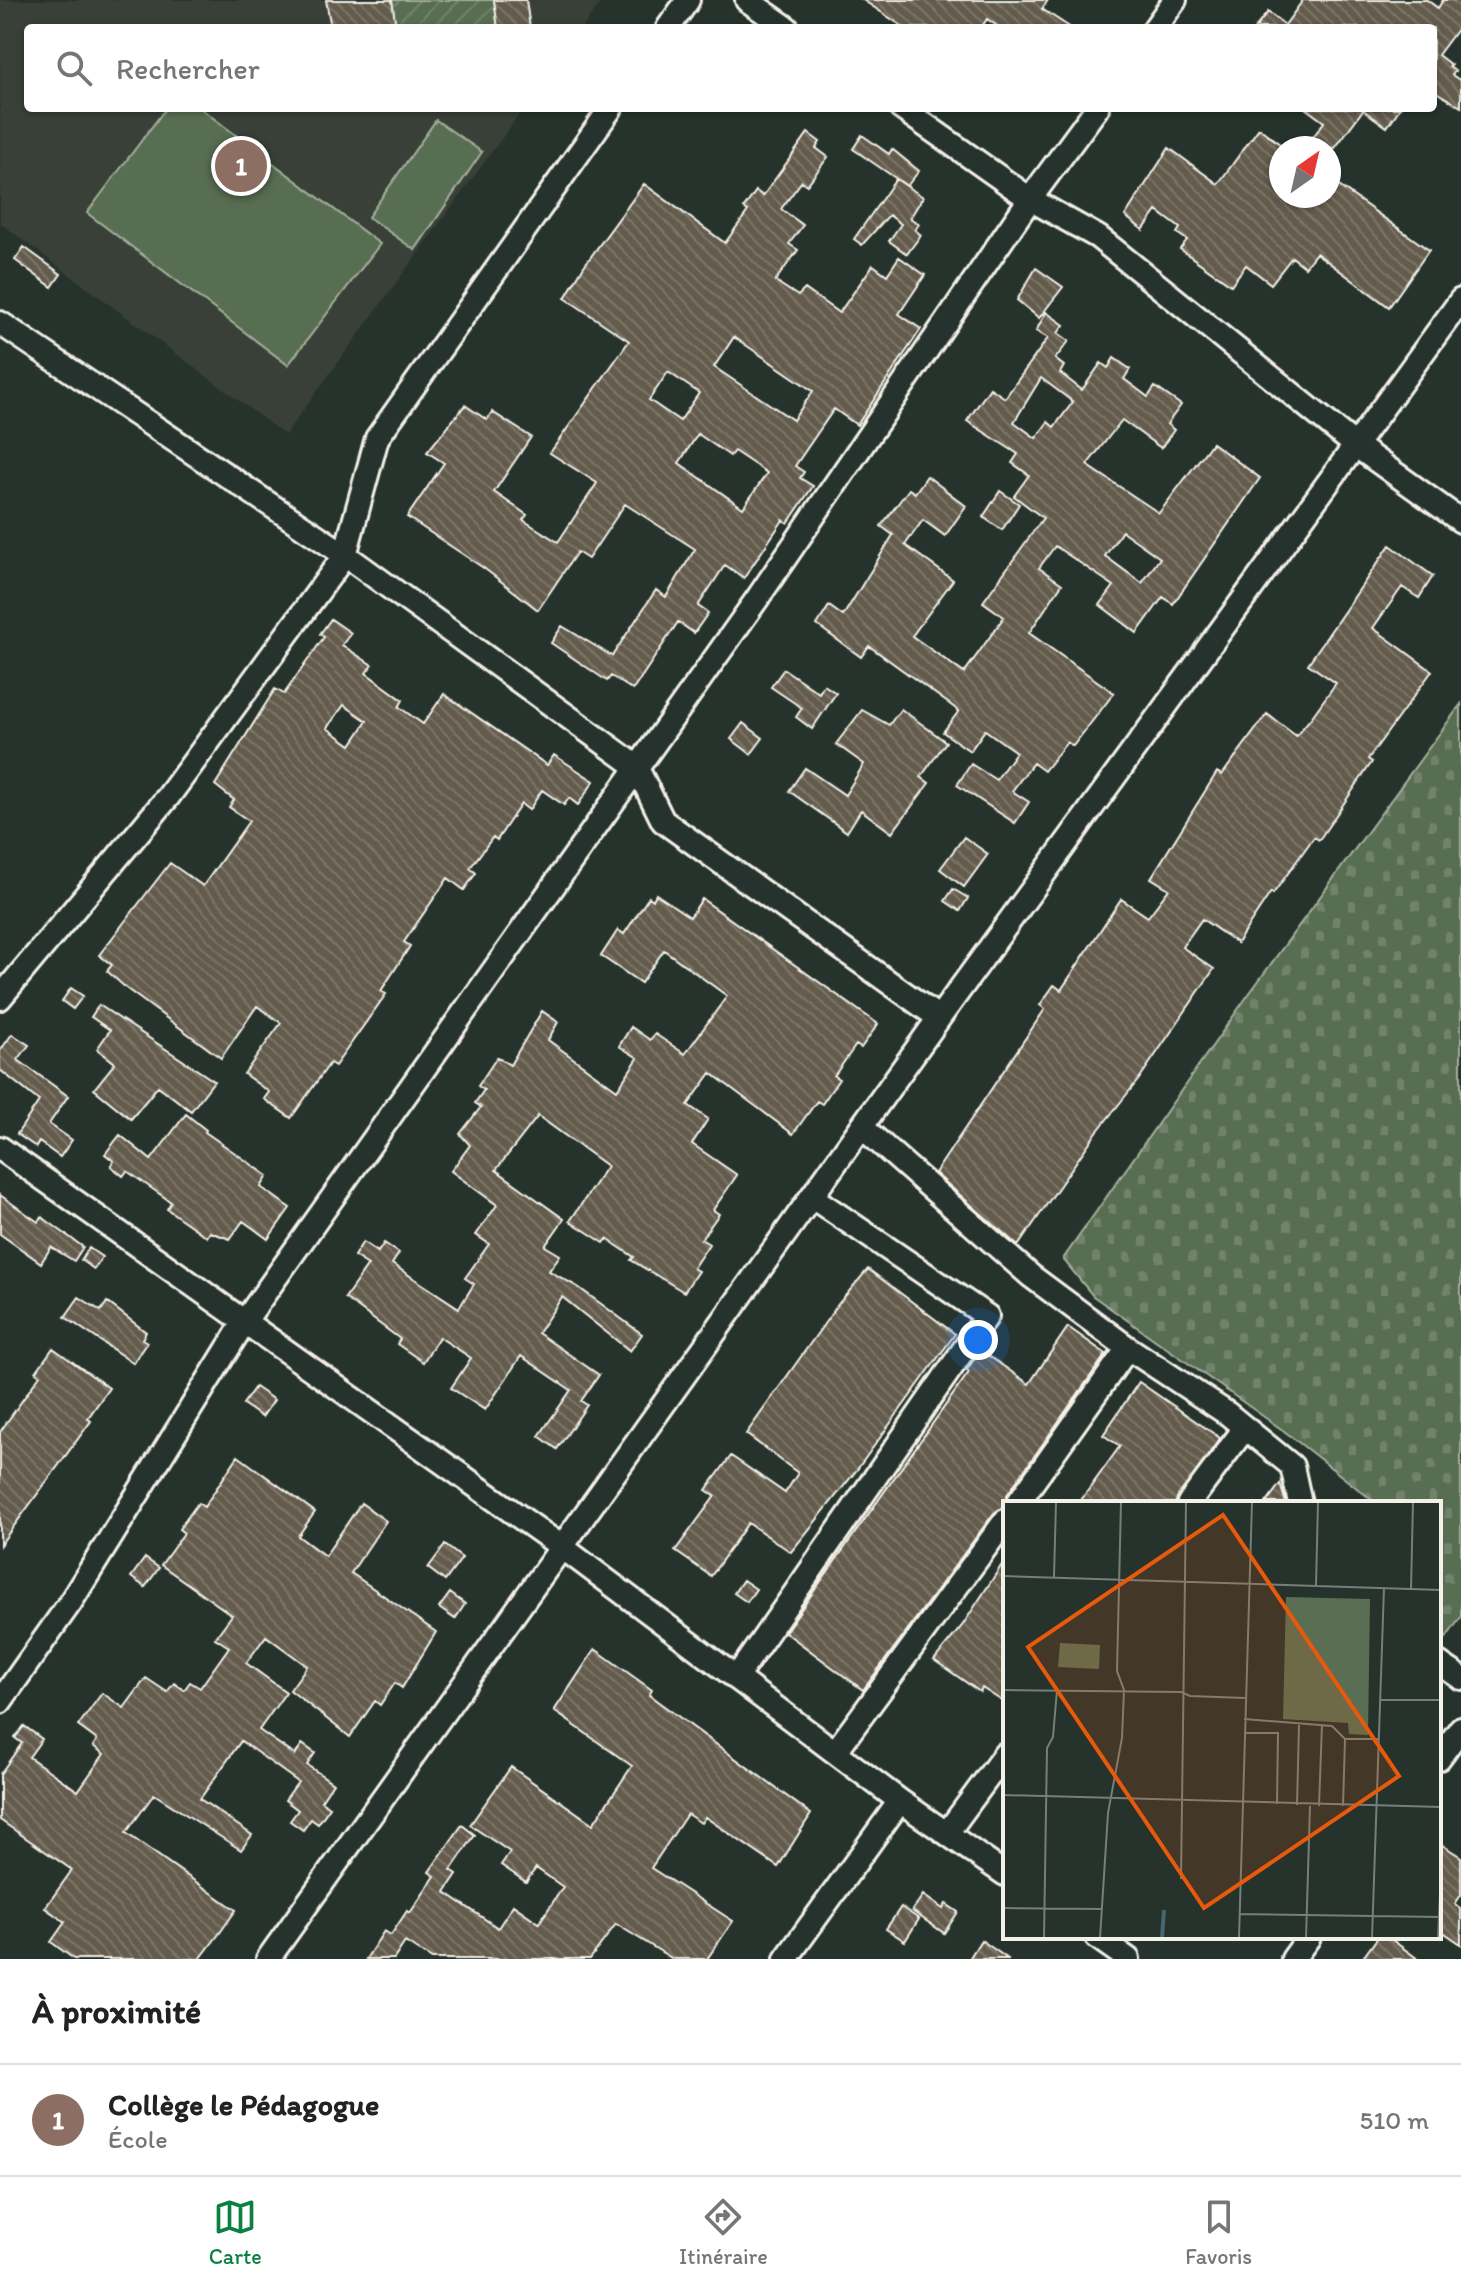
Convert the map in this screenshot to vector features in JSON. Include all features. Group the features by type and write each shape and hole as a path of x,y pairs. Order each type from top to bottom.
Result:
{"street":[{"path":"671,24 688,0"},
{"path":"747,0 781,24"},
{"path":"1158,24 1175,0"},
{"path":"0,998 168,797 345,555 377,438 608,112"},
{"path":"907,112 1030,199 1098,237 1355,445 1461,521"},
{"path":"0,1702 70,1603 245,1321 766,586 1030,199 1094,112"},
{"path":"268,1959 939,1018 1461,300"},
{"path":"0,323 345,555 636,766 663,821 939,1018"},
{"path":"862,1127 1031,1276 1128,1348 1245,1428 1292,1466 1300,1501"},
{"path":"0,1148 562,1547 900,1801 1003,1873"},
{"path":"736,1678 987,1316 812,1197"},
{"path":"1019,1501 1128,1348"},
{"path":"1190,1501 1245,1428"},
{"path":"835,1752 1003,1524"},
{"path":"1441,1664 1461,1678"},
{"path":"1441,1755 1461,1728"},
{"path":"947,1833 1003,1757"},
{"path":"786,1959 900,1801"},
{"path":"1100,1939 1128,1959"},
{"path":"1293,1959 1308,1939"}],"shaded area":[{"path":"0,0 603,0 585,24 24,24 24,112 521,112 285,435 0,223"}],"green space":[{"path":"392,0 494,0 497,24 395,24"},
{"path":"163,112 205,112 380,244 288,365 87,213"},
{"path":"436,120 482,152 415,250 368,217"},
{"path":"1461,704 1461,1617 1446,1638 1441,1634 1441,1501 1373,1501 1284,1431 1093,1296 1063,1259 1246,998"}],"building":[{"path":"326,0 392,0 395,24 330,24"},
{"path":"494,0 526,0 529,24 497,24"},
{"path":"863,0 1048,0 1042,9 1065,24 994,24 987,19 984,24 899,24"},
{"path":"1303,0 1427,0 1438,8 1443,0 1461,0 1461,24 1438,55 1451,65 1449,67 1455,71 1452,75 1461,81 1461,107 1437,92 1437,24 1286,24"},
{"path":"1268,12 1284,24 1258,24"},
{"path":"1310,112 1362,112 1341,140 1341,136 1314,136 1324,122"},
{"path":"1366,112 1397,112 1387,127"},
{"path":"1259,128 1269,136 1269,208 1341,208 1341,188 1429,250 1389,307 1316,253 1305,267 1292,257 1271,284 1246,265 1231,285 1180,249 1187,240 1177,233 1180,228 1157,211 1143,230 1125,216 1169,148 1218,184"},
{"path":"808,133 820,142 816,148 828,157 807,185 802,181 781,209 803,225 789,244 798,250 775,281 798,296 805,289 839,313 873,265 887,275 899,257 925,275 899,314 921,329 857,425 834,409 795,466 804,472 800,478 813,486 788,523 783,520 744,578 725,565 698,606 708,613 694,633 678,622 633,690 611,676 607,681 551,643 562,626 612,656 656,590 666,597 695,549 625,504 588,559 577,552 538,610 485,569 407,517 444,463 427,452 465,405 487,420 492,412 531,437 494,492 527,515 523,520 558,542 597,483 550,453 629,341 565,298 584,266 644,184 725,243 748,211 744,208 756,191 763,196","holes":["734,337 813,391 793,420 714,367","668,372 699,393 680,421 649,400","698,434 730,456 734,451 767,473 743,508 679,463"]},
{"path":"862,135 889,154 892,149 919,171 907,186 853,149"},
{"path":"896,179 923,197 910,218 919,224 915,230 921,235 907,254 889,241 901,224 889,215 862,245 854,239"},
{"path":"24,247 61,274 52,287 15,260"},
{"path":"1036,268 1063,287 1039,318 1017,300"},
{"path":"1046,312 1064,325 1058,333 1069,341 1055,359 1064,366 1060,373 1082,390 1101,363 1108,368 1114,358 1130,369 1124,379 1148,397 1155,387 1181,405 1167,424 1174,430 1161,448 1122,420 1087,465 1159,513 1212,443 1260,478 1173,604 1163,597 1137,633 1100,605 1114,586 1055,546 1039,568 1062,584 1029,633 1114,693 1073,746 1067,742 1044,771 1033,763 1012,791 1029,802 1015,823 957,785 971,764 996,780 1016,752 985,730 970,751 943,732 959,711 869,646 861,657 817,625 829,606 843,616 893,535 881,526 909,489 915,493 927,476 966,506 945,536 923,520 905,545 953,580 912,636 964,673 1004,617 983,602 1043,518 1014,496 1029,475 1012,463 1018,454 967,421 990,388 1005,398 1048,338 1036,331","holes":["1041,378 1073,402 1054,427 1048,422 1036,438 1014,422","1122,531 1160,558 1142,583 1105,556"]},
{"path":"1000,491 1019,504 1002,530 983,517"},
{"path":"1390,545 1433,576 1419,598 1402,587 1373,628 1432,671 1368,759 1372,762 1319,840 1314,837 1273,894 1271,892 1237,943 1202,919 1182,947 1214,969 1018,1246 935,1173 1045,1009 1040,1005 1054,985 1061,990 1121,899 1148,917 1169,889 1151,878 1217,772 1222,775 1267,714 1296,736 1311,718 1336,683 1308,664"},
{"path":"331,619 351,633 342,645 372,665 366,673 403,700 399,707 423,724 444,694 547,765 554,755 594,781 578,805 569,798 564,805 542,790 529,810 521,804 497,840 493,837 470,868 476,873 464,890 448,878 404,942 410,946 381,991 386,994 335,1066 330,1063 291,1118 264,1099 269,1092 244,1074 281,1023 257,1006 221,1058 127,989 107,971 112,965 99,955 170,863 203,886 249,821 229,807 234,800 215,785 275,689 284,694 324,637 320,634","holes":["344,705 367,721 351,745 327,728"]},
{"path":"784,669 819,693 824,685 836,693 812,729 796,717 802,708 771,687"},
{"path":"901,709 946,742 921,777 929,783 892,833 861,810 847,832 789,791 805,768 845,795 864,764 836,744 862,710 889,725"},
{"path":"743,723 763,738 751,754 731,739"},
{"path":"964,837 988,854 964,887 940,869"},
{"path":"953,889 968,898 960,911 945,901"},
{"path":"656,894 690,917 702,899 878,1024 861,1048 856,1045 834,1076 839,1079 822,1104 817,1101 793,1134 711,1073 688,1105 708,1119 692,1144 737,1175 713,1210 719,1214 701,1239 709,1244 693,1268 698,1271 684,1292 631,1260 634,1257 607,1239 604,1243 570,1221 607,1166 538,1116 496,1170 564,1219 545,1246 560,1255 549,1271 578,1287 642,1334 630,1351 562,1297 538,1333 599,1375 581,1401 587,1405 557,1449 539,1436 571,1390 521,1356 485,1410 451,1388 471,1358 439,1337 423,1362 397,1344 400,1339 345,1298 368,1265 354,1256 363,1242 378,1252 384,1243 399,1253 392,1264 459,1308 474,1284 465,1278 489,1244 476,1235 497,1205 451,1171 470,1145 460,1134 481,1107 475,1103 484,1090 478,1086 497,1057 510,1065 542,1011 558,1022 548,1040 617,1090 638,1058 619,1046 631,1027 650,1040 655,1034 685,1054 727,996 664,950 641,983 601,956 618,930 624,934 649,897 653,900"},
{"path":"71,988 83,996 73,1009 62,1001"},
{"path":"99,1005 214,1081 191,1111 158,1086 131,1119 94,1089 115,1063 97,1049 110,1030 91,1017"},
{"path":"12,1034 29,1045 18,1060 68,1096 49,1124 72,1140 60,1157 39,1142 36,1147 17,1134 39,1101 0,1070 0,1051"},
{"path":"186,1114 205,1132 268,1176 261,1187 290,1208 268,1239 243,1221 230,1239 210,1232 207,1237 167,1209 171,1202 127,1171 123,1176 111,1166 114,1161 105,1154 120,1135 151,1160"},
{"path":"0,1195 38,1222 42,1217 83,1247 74,1261 51,1247 41,1263 0,1234"},
{"path":"89,1248 102,1257 94,1269 81,1260"},
{"path":"868,1269 955,1334 856,1471 791,1552 748,1523 711,1576 675,1551 715,1496 706,1490 731,1456 785,1493 798,1473 746,1434 839,1303"},
{"path":"79,1297 101,1311 107,1302 146,1332 142,1339 147,1342 133,1363 65,1317"},
{"path":"1068,1327 1106,1354 1007,1495 1003,1508 994,1513 863,1690 785,1632 969,1372 967,1370 980,1350 1029,1384"},
{"path":"53,1348 109,1388 88,1418 91,1421 0,1545 0,1432 40,1375 36,1372"},
{"path":"1139,1382 1220,1438 1176,1501 1080,1501 1120,1446 1103,1435"},
{"path":"255,1387 274,1400 262,1417 243,1404"},
{"path":"238,1456 315,1512 298,1536 325,1556 361,1503 386,1521 351,1573 436,1632 402,1688 395,1683 380,1705 375,1701 350,1737 290,1690 307,1666 266,1636 246,1663 286,1692 259,1730 295,1755 302,1744 315,1753 307,1765 333,1783 321,1801 330,1807 318,1824 311,1819 303,1830 290,1821 298,1810 285,1800 298,1782 241,1741 200,1799 252,1835 241,1850 154,1794 126,1833 236,1910 200,1959 74,1959 51,1942 65,1922 45,1908 72,1870 0,1820 0,1774 22,1743 15,1738 24,1726 42,1739 29,1757 78,1791 104,1754 93,1746 97,1740 78,1726 102,1693 124,1708 146,1678 167,1692 174,1683 184,1690 190,1682 200,1688 229,1647 215,1638 232,1615 161,1565 184,1533 179,1529 198,1503 204,1507"},
{"path":"1280,1484 1285,1501 1267,1501"},
{"path":"445,1545 462,1558 445,1581 428,1568"},
{"path":"145,1558 159,1568 145,1587 131,1577"},
{"path":"1003,1563 1003,1702 982,1688 980,1692 934,1660 962,1626"},
{"path":"743,1580 756,1589 747,1602 734,1593"},
{"path":"450,1593 465,1604 455,1619 439,1608"},
{"path":"595,1649 652,1690 649,1695 811,1814 778,1867 705,1817 701,1823 687,1814 651,1868 733,1921 707,1959 673,1959 616,1924 590,1959 432,1959 405,1942 394,1959 366,1959 384,1931 391,1935 407,1911 410,1913 435,1876 429,1872 462,1825 475,1835 451,1870 457,1874 445,1892 498,1928 513,1905 539,1923 563,1887 536,1868 526,1882 501,1865 510,1852 470,1825 511,1767 593,1824 632,1766 554,1711"},
{"path":"1441,1844 1461,1857 1461,1895 1455,1904 1461,1909 1461,1944 1441,1930"},
{"path":"923,1895 943,1909 946,1904 958,1912 944,1933 912,1911"},
{"path":"901,1907 919,1919 905,1941 886,1929"},
{"path":"1377,1939 1391,1939 1418,1959 1362,1959"},
{"path":"981,1940 1008,1959 969,1959"}],"place":[{"name":"Collège le Pédagogue","path":"241,166"}]}
